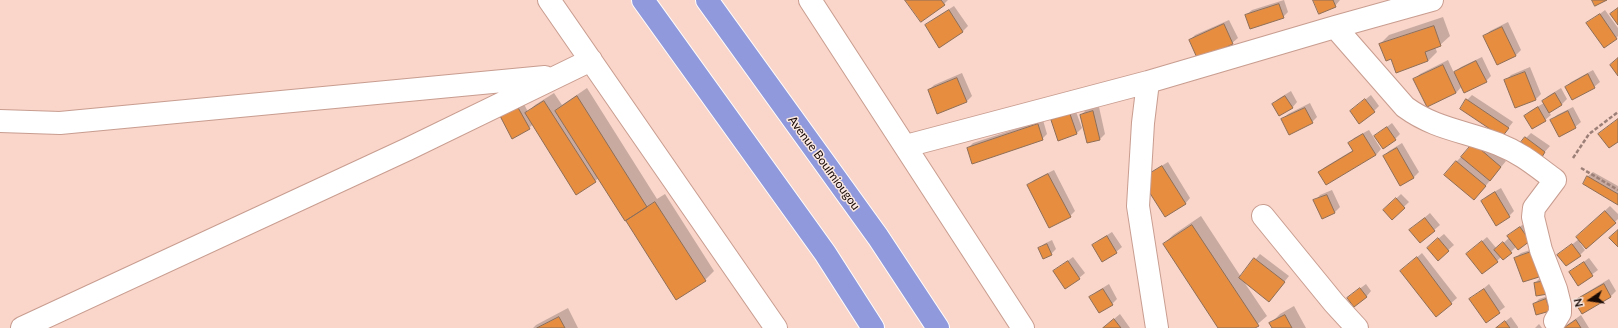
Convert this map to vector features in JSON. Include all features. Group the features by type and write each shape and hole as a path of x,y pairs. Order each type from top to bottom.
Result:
{"highway":[{"path":"643,0 825,253 873,328"},
{"name":"Avenue Boulmiougou","path":"707,0 878,237 938,328"}],"street":[{"path":"549,0 776,328"},
{"path":"810,0 863,84 906,146 1023,328"},
{"path":"906,146 1148,82 1432,0"},
{"path":"1335,27 1405,107 1418,117 1432,124 1498,144 1520,154 1555,180 1534,208 1532,217 1539,243 1560,305 1560,313 1555,321"},
{"path":"22,328 408,149 591,60"},
{"path":"0,121 60,123 560,75"},
{"path":"1148,82 1143,123 1138,206 1157,328"},
{"path":"1263,216 1334,303 1357,328"}],"path":[{"path":"1555,180 1570,162 1589,134 1618,112"},
{"path":"1570,162 1618,190"}],"building":[{"path":"905,0 941,0 945,5 921,22"},
{"path":"1313,0 1333,0 1336,7 1319,14"},
{"path":"1592,0 1607,0 1595,6"},
{"path":"1279,4 1284,18 1250,29 1245,15"},
{"path":"1618,8 1618,25 1610,14"},
{"path":"949,10 963,32 939,48 925,25"},
{"path":"1600,14 1617,39 1604,48 1586,23"},
{"path":"1224,24 1233,44 1198,60 1189,40"},
{"path":"1434,26 1441,46 1425,52 1428,61 1396,73 1391,59 1386,61 1379,44"},
{"path":"1502,27 1516,56 1497,65 1483,36"},
{"path":"1618,58 1618,76 1610,65"},
{"path":"1476,61 1487,82 1464,93 1454,72"},
{"path":"1443,65 1456,93 1427,107 1413,79"},
{"path":"1525,72 1536,100 1515,108 1504,80"},
{"path":"1588,74 1595,88 1572,100 1565,87"},
{"path":"957,78 967,102 937,114 928,90"},
{"path":"1555,93 1562,105 1549,113 1542,101"},
{"path":"577,96 647,207 625,221 555,111"},
{"path":"1285,96 1293,108 1279,116 1272,104"},
{"path":"1365,99 1375,112 1359,124 1350,111"},
{"path":"1466,99 1509,128 1502,137 1460,109"},
{"path":"544,101 596,182 576,195 525,113"},
{"path":"516,104 530,129 512,139 499,114"},
{"path":"1538,107 1546,121 1532,129 1524,116"},
{"path":"1305,108 1313,123 1289,135 1281,119"},
{"path":"1093,111 1100,140 1087,143 1080,115"},
{"path":"1568,111 1576,128 1559,137 1550,120"},
{"path":"1070,114 1077,134 1058,141 1051,120"},
{"path":"1618,119 1618,142 1609,148 1598,134"},
{"path":"1038,124 1043,140 972,164 967,148"},
{"path":"1387,127 1396,140 1383,149 1374,136"},
{"path":"1363,134 1376,155 1326,185 1318,172 1353,151 1348,143"},
{"path":"1525,137 1545,152 1542,157 1521,142"},
{"path":"1473,143 1501,167 1490,181 1461,157"},
{"path":"1397,148 1414,178 1400,186 1383,156"},
{"path":"1456,161 1486,186 1474,200 1444,175"},
{"path":"1162,166 1186,204 1165,217 1141,179"},
{"path":"1048,174 1071,217 1049,228 1027,185"},
{"path":"1587,176 1618,194 1618,205 1583,184"},
{"path":"1495,192 1510,217 1496,226 1481,201"},
{"path":"1327,195 1335,213 1322,219 1313,200"},
{"path":"1396,198 1405,208 1392,220 1383,210"},
{"path":"655,202 706,281 676,300 626,221"},
{"path":"1605,211 1616,223 1586,249 1576,237"},
{"path":"1425,218 1435,231 1420,243 1409,230"},
{"path":"1192,225 1259,326 1255,328 1218,328 1163,244"},
{"path":"1520,227 1530,241 1518,250 1507,236"},
{"path":"1618,230 1618,247 1609,238"},
{"path":"1107,236 1117,253 1102,262 1092,245"},
{"path":"1438,238 1449,251 1438,261 1427,248"},
{"path":"1482,241 1498,262 1482,274 1466,254"},
{"path":"1503,242 1512,253 1503,260 1494,250"},
{"path":"1047,244 1052,255 1043,259 1038,248"},
{"path":"1572,244 1581,256 1566,266 1557,255"},
{"path":"1531,252 1539,277 1523,282 1514,258"},
{"path":"1417,257 1452,304 1436,317 1400,271"},
{"path":"1254,258 1285,282 1269,302 1239,278"},
{"path":"1068,261 1080,279 1065,289 1053,271"},
{"path":"1584,262 1593,276 1578,286 1569,272"},
{"path":"1546,281 1548,294 1536,296 1534,283"},
{"path":"1604,284 1611,297 1582,314 1574,301"},
{"path":"1360,288 1367,297 1354,307 1347,298"},
{"path":"1103,289 1113,305 1099,313 1089,297"},
{"path":"1484,289 1500,313 1486,323 1469,299"},
{"path":"1546,299 1550,311 1536,315 1533,304"},
{"path":"1285,315 1292,328 1272,328 1269,323"},
{"path":"559,317 565,328 537,328"},
{"path":"1114,319 1121,328 1103,328"},
{"path":"1576,320 1581,328 1564,328"},
{"path":"1505,321 1510,328 1496,328"}]}
